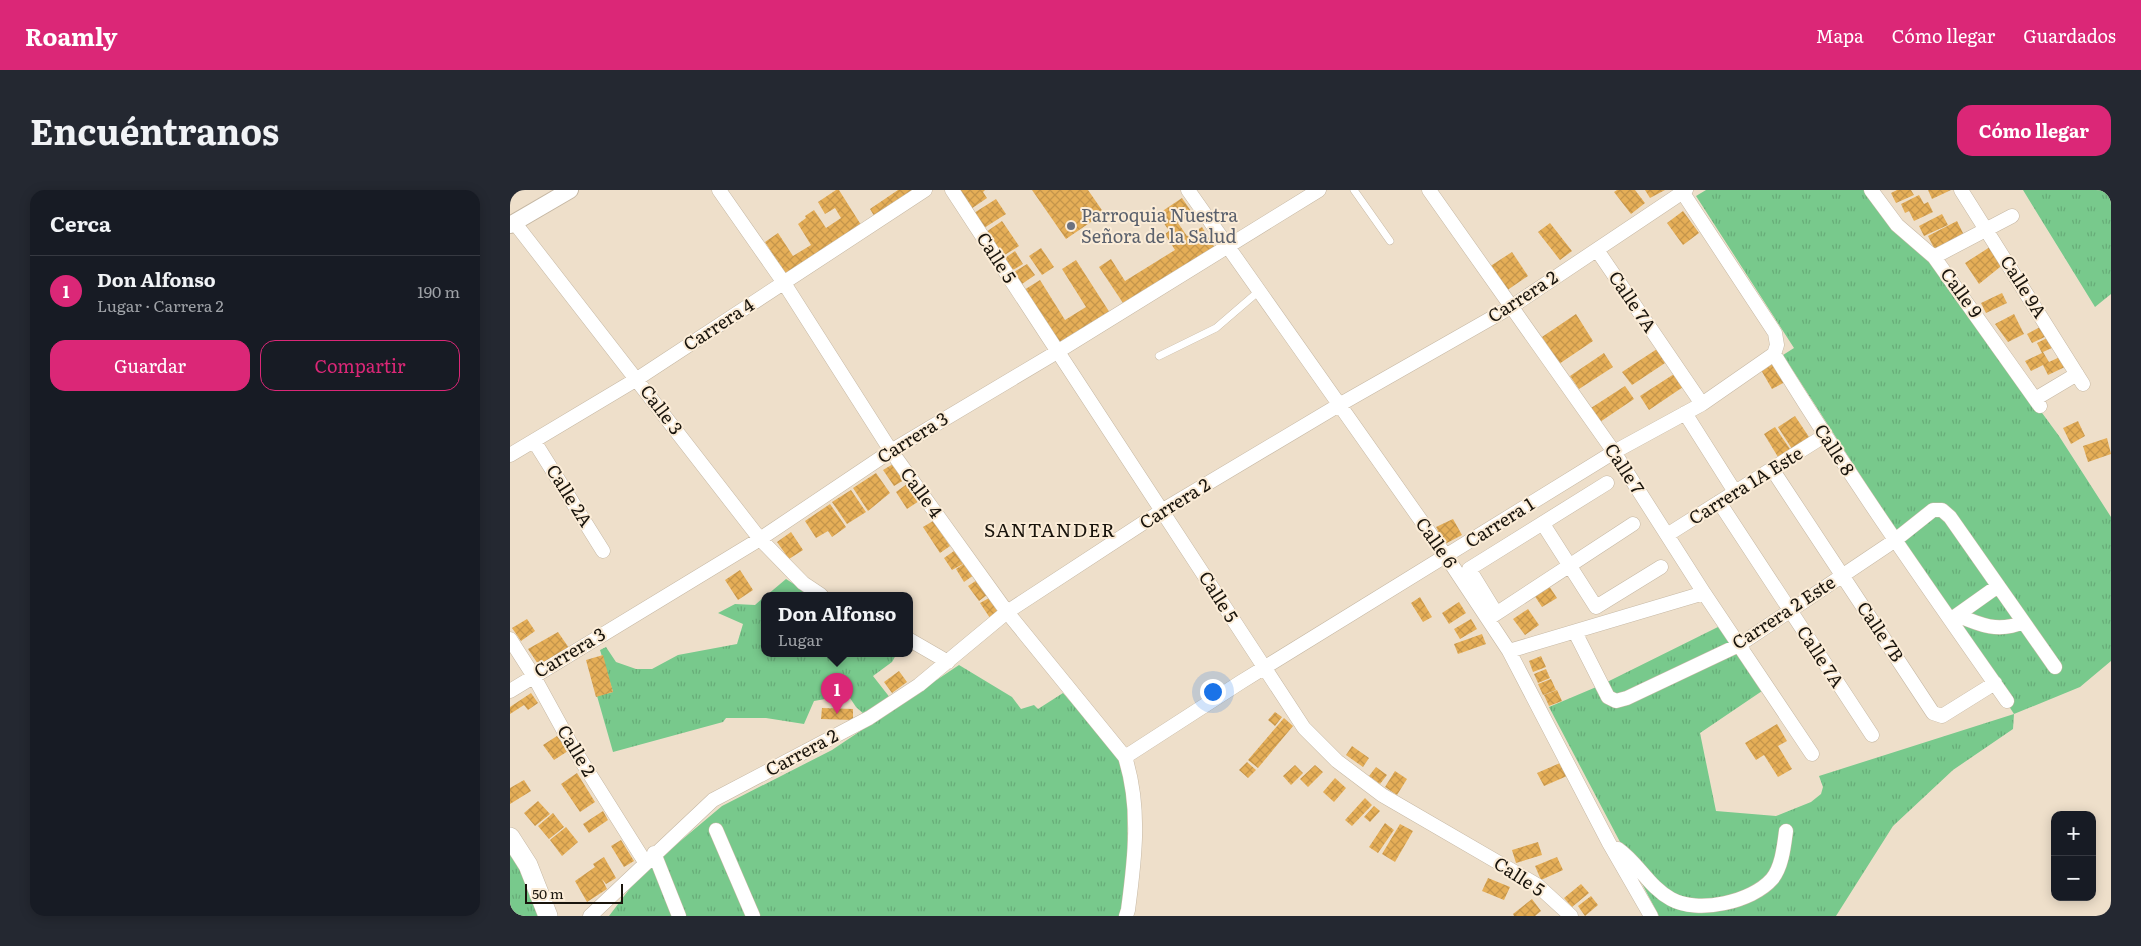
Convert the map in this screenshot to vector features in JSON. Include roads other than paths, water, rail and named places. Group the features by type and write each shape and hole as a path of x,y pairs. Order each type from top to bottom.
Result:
{"main road":[{"path":"510,837 528,865 548,916"}],"street":[{"path":"511,221 570,190"},
{"name":"Calle 4","path":"719,190 784,283 891,451 1007,612 1125,756"},
{"name":"Carrera 4","path":"510,455 637,379 925,190"},
{"name":"Calle 5","path":"952,190 1304,728 1337,761 1382,795 1537,885 1571,916"},
{"name":"Calle 6","path":"1188,190 1446,556 1492,616 1609,843 1651,916"},
{"name":"Carrera 3","path":"510,691 533,675 760,539 891,451 1057,352 1319,190"},
{"name":"Calle 7","path":"1429,190 1614,452 1704,593 1812,754"},
{"name":"Calle 9","path":"1871,190 1898,225 1934,257 2037,402"},
{"name":"Calle 9A","path":"1961,190 2080,379 2037,402"},
{"name":"Carrera 2","path":"590,916 604,910 649,858 713,800 869,718 919,685 1007,612 1163,510 1339,405 1512,307 1683,191"},
{"name":"Calle 8","path":"1683,191 1775,333 1777,345 1774,354 1824,436 1894,541 1954,617 2007,701"},
{"path":"1934,257 1985,228 2012,216"},
{"name":"Calle 3","path":"511,221 637,379 760,539 803,583 816,592"},
{"name":"Calle 7A","path":"1597,250 1702,404"},
{"name":"Carrera 1","path":"1125,756 1263,668 1614,452 1702,404 1774,354"},
{"path":"1685,413 1735,492"},
{"name":"Carrera 1A Este","path":"1667,535 1824,436"},
{"name":"Calle 2A","path":"534,441 603,551"},
{"name":"Calle 7B","path":"1772,469 1934,713 1942,716 1995,683"},
{"path":"1607,483 1469,569 1492,616 1633,524"},
{"name":"Calle 7A","path":"1719,502 1872,735"},
{"name":"Carrera 2 Este","path":"1575,632 1608,697 1616,701 1628,698 1739,645 1894,541 1933,510 1942,510 1950,517 1998,586"},
{"path":"1543,524 1596,607 1661,567"},
{"path":"1954,617 1998,586 2055,667"},
{"path":"1509,651 1704,593"},
{"path":"1954,617 1986,627 2000,628 2023,622"},
{"name":"Calle 2","path":"510,639 533,675 572,746 649,858 679,916"},
{"path":"913,642 948,662"},
{"path":"1125,756 1132,778 1137,845 1130,914"},
{"path":"716,830 753,916"},
{"path":"1609,843 1623,853 1654,886 1671,899 1690,906 1711,906 1733,900 1756,890 1772,878 1782,856 1786,831"}],"lane":[{"path":"1354,190 1390,241"},
{"path":"1159,356 1216,328 1260,291"}],"place":[{"name":"Parroquia Nuestra Señora de la Salud","path":"1071,226"},
{"name":"Don Alfonso","path":"837,714"}],"district":[{"name":"SANTANDER","path":"1050,530"}]}
